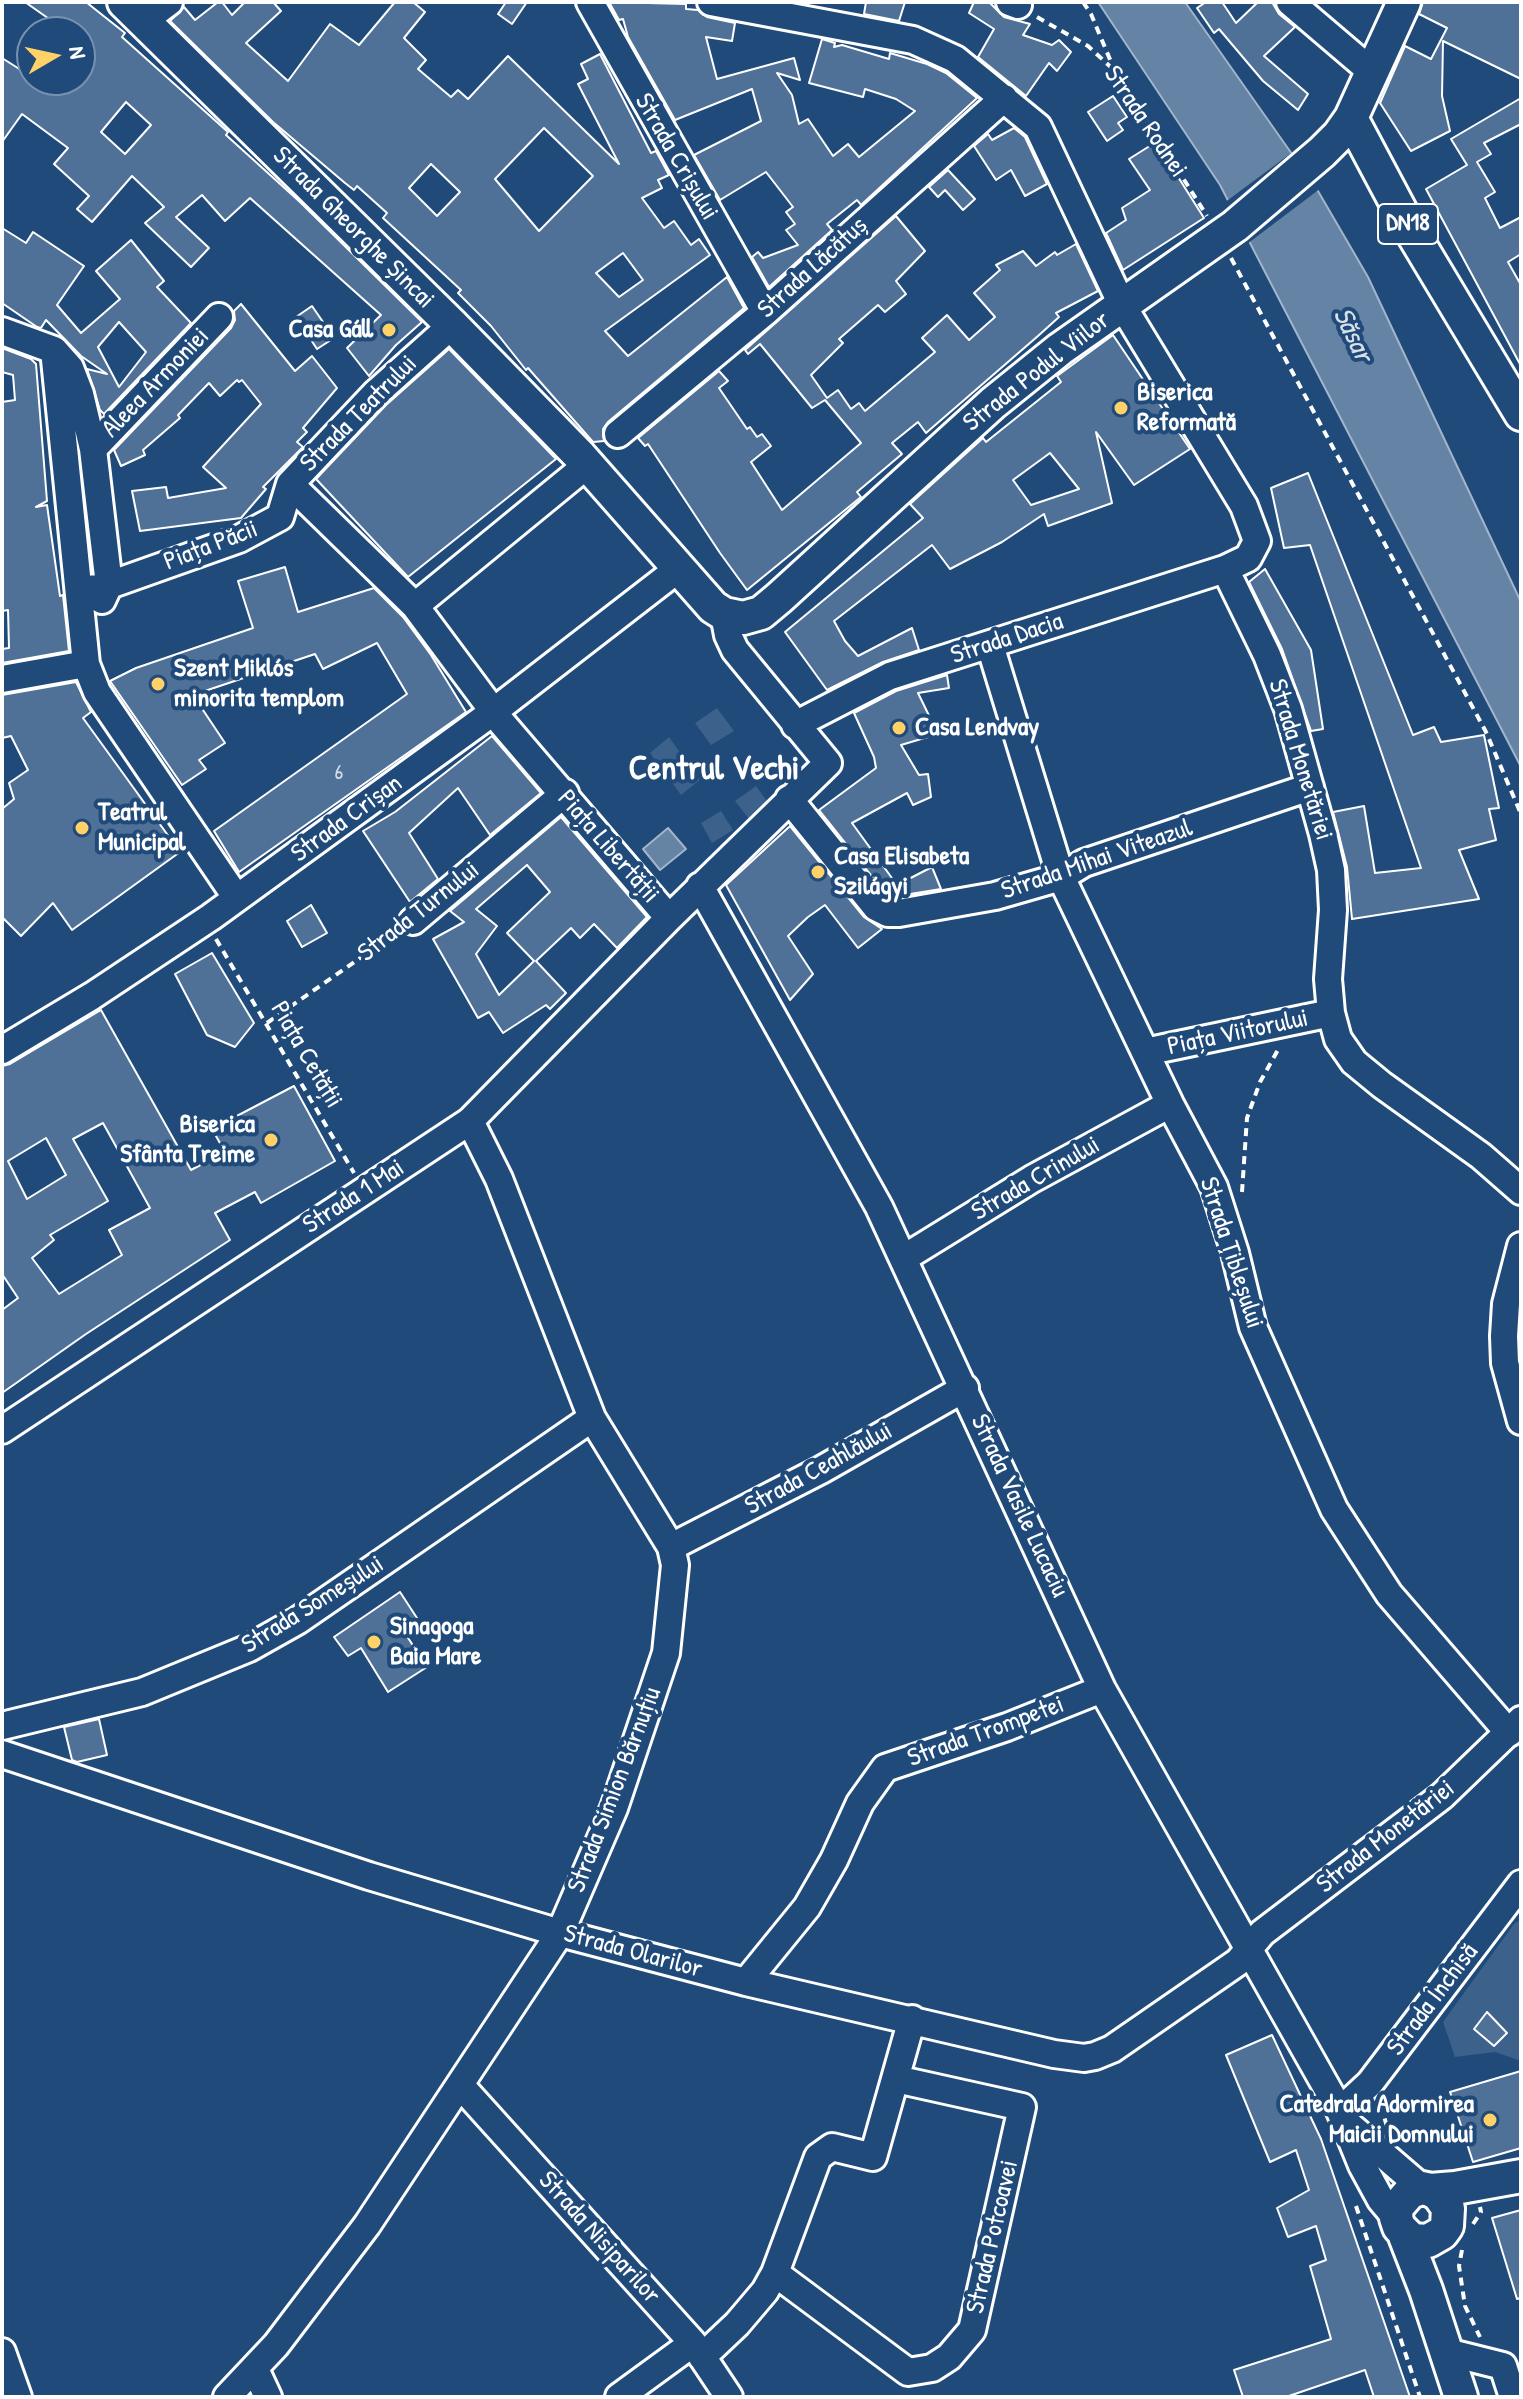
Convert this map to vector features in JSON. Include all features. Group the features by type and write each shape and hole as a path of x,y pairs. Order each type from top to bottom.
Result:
{"main road":[{"name":"Strada Podul Viilor","path":"724,614 743,618 761,613 993,403 1060,349 1228,232 1322,152 1351,118 1404,2"},
{"name":"Strada Gheorghe Șincai","path":"145,8 583,460 678,569 713,607 724,614"},
{"name":"DN18","path":"1351,118 1410,229 1521,414"},
{"path":"1456,2230 1420,2242 1401,2227 1397,2207 1402,2198 1426,2189 1472,2195 1521,2176"},
{"path":"1426,2189 1444,2200 1456,2230"},
{"path":"1426,2290 1472,2195"},
{"name":"Strada Vasile Lucaciu","path":"1401,2227 1426,2290 1461,2397"}],"street":[{"name":"Strada Crișului","path":"590,2 765,312"},
{"path":"711,2 913,40 955,59 1038,127 1122,305 1253,525 1257,541 1248,558 1225,569"},
{"path":"1290,2 1372,72"},
{"name":"Strada Lăcătuș","path":"618,434 765,312 1004,98"},
{"name":"Aleea Armoniei","path":"93,449 219,317"},
{"name":"Strada Teatrului","path":"415,606 290,484 375,394 452,325"},
{"path":"2,331 54,350 70,368 78,585 85,652 97,692 236,897"},
{"path":"70,398 93,449 109,585 85,652"},
{"path":"415,606 583,460"},
{"name":"Piața Păcii","path":"78,585 94,591 260,529 280,517 290,484"},
{"name":"Strada Crișan","path":"2,1050 92,996 211,917 493,712 678,569"},
{"name":"Strada Dacia","path":"796,725 890,676 1225,569"},
{"name":"Strada Monetăriei","path":"1225,569 1267,655 1288,709 1331,870 1333,910 1328,979 1331,1013 1338,1039 1354,1062 1510,1178 1521,1191"},
{"name":"Piața Libertății","path":"415,606 493,712 669,918 828,763 735,650 724,614"},
{"name":"Strada Țibleșului","path":"990,645 1061,877 1170,1104 1214,1187 1235,1253 1253,1327 1334,1509 1389,1594 1515,1726"},
{"path":"2,679 85,652"},
{"name":"Strada Mihai Viteazul","path":"790,800 876,907 888,913 899,913 995,896 1061,877 1084,863 1310,787"},
{"name":"Strada Turnului","path":"413,921 564,794"},
{"name":"Strada Vasile Lucaciu","path":"700,887 879,1207 1102,1689 1343,2117 1362,2165 1381,2200 1401,2227"},
{"name":"Strada 1 Mai","path":"2,1430 470,1121 669,918"},
{"name":"Piața Viitorului","path":"1145,1052 1331,1013"},
{"name":"Strada Crinului","path":"904,1258 1032,1179 1170,1104"},
{"name":"Strada Simion Bărnuțiu","path":"227,2397 255,2369 367,2225 560,1933 614,1808 666,1653 674,1578 671,1547 592,1418 499,1179 470,1121"},
{"path":"1521,1246 1506,1304 1513,1336 1505,1363 1521,1421"},
{"name":"Strada Ceahlăului","path":"671,1547 821,1470 965,1388"},
{"name":"Strada Someșului","path":"2,1726 142,1692 249,1648 297,1621 592,1418"},
{"name":"Strada Trompetei","path":"746,1982 807,1907 834,1860 860,1803 885,1768 1007,1727 1102,1689"},
{"name":"Strada Monetăriei","path":"1249,1951 1262,1933 1442,1796 1515,1726"},
{"name":"Strada Olarilor","path":"2,1754 369,1876 560,1933 746,1982 1054,2054 1095,2056 1112,2049 1174,2008 1249,1951"},
{"name":"Strada Închisă","path":"1343,2117 1521,1884"},
{"path":"619,2397 737,2324 765,2291 775,2273 818,2157 832,2147 873,2157 912,2019"},
{"name":"Strada Potcoavei","path":"775,2273 908,2372 932,2368 949,2357 972,2330 1022,2107 896,2079"},
{"name":"Strada Nisiparilor","path":"461,2086 697,2350 729,2397"},
{"name":"Strada Vasile Lucaciu","path":"1343,2117 1426,2189"},
{"path":"2,2352 18,2397"},
{"path":"1447,2352 1503,2366 1513,2397"},
{"path":"255,2369 268,2397"}],"path":[{"path":"1083,2 1115,71"},
{"name":"Strada Rodnei","path":"1014,4 1088,46 1115,71 1228,232 1486,732 1521,814"},
{"name":"Strada Turnului","path":"267,1023 413,921"},
{"name":"Piața Cetății","path":"216,940 364,1190"},
{"path":"1242,1196 1247,1118 1260,1082 1293,1021"},
{"path":"1375,2098 1380,2103 1392,2136"},
{"path":"1353,2195 1420,2397"},
{"path":"1472,2195 1481,2212 1456,2230 1459,2266 1465,2306 1479,2337 1491,2344"}],"shaded area":[{"path":"717,708 734,731 711,745 695,723"},
{"path":"669,737 700,780 681,795 650,753"},
{"path":"756,786 772,808 752,823 735,801"},
{"path":"721,811 733,830 712,843 701,823"},
{"path":"1521,1919 1521,2061 1495,2052 1455,2057 1443,2022 1514,1924"}],"water":[{"name":"Săsar","path":"1098,2 1185,2 1318,191 1368,277 1521,602 1521,767 1220,185"},
{"path":"668,828 686,849 660,870 643,849"}],"pier":[{"path":"1294,151 1321,188 1247,244 1224,203"}],"building":[{"path":"25,2 86,2 125,33 122,37 228,132 226,135 300,202 422,322 396,345 369,376 347,348 381,315 250,198 225,221 202,195 176,217 209,248 191,267 145,223 164,207 132,176 92,222 77,209 89,196 54,164 68,148 22,114 2,142 2,58 16,67 16,96 96,96 96,16 45,16","holes":["126,102 151,125 125,154 101,132"]},
{"path":"218,2 222,2 232,15 245,2 273,2 281,11 246,43 288,81 330,24 359,45 395,2 413,2 425,12 404,38 426,60 418,69 451,97 458,90 468,99 508,56 619,164 578,84 588,79 581,64 600,54 651,153 656,151 669,175 658,180 662,188 642,198 664,228 674,221 691,245 699,239 710,255 605,331 628,356 727,277 744,308 608,422 603,429 604,441 593,442 458,293 461,290 383,218 387,213 357,186 354,190 345,183 273,122 170,21 184,7 195,20","holes":["544,128 593,176 539,231 495,179","431,164 460,192 437,216 409,188","623,253 643,280 619,297 596,273"]},
{"path":"506,2 527,2 512,24 498,14"},
{"path":"609,2 686,4 686,9 735,23 732,41 706,37 717,79 794,58 800,80 777,73 792,95 799,124 808,119 833,156 848,144 859,157 915,111 896,99 865,89 863,97 809,83 822,39 835,43 834,47 842,45 889,59 890,53 927,64 946,73 977,98 861,205 857,200 827,224 832,230 769,287 752,257 758,252 763,258 798,245 786,230 795,224 786,212 793,207 766,172 720,200 694,155 761,121 752,89 675,120 628,37 623,19 619,20"},
{"path":"866,2 905,2 899,21 864,14"},
{"path":"974,2 989,2 1004,17 1030,24 1023,35 1052,45 1059,40 1071,52 1057,71 1049,63 1026,96 978,57 994,29 969,13"},
{"path":"1206,2 1222,2 1236,23 1258,2 1272,2 1279,14 1295,27 1264,56 1308,94 1298,110 1263,81 1219,29 1214,33 1197,8"},
{"path":"1423,2 1521,2 1521,79 1443,41 1442,96 1450,131 1411,151 1380,103 1405,46 1431,59 1447,28 1419,14"},
{"path":"1113,96 1127,117 1118,123 1123,130 1107,141 1088,112"},
{"path":"1521,98 1521,124 1484,143 1491,154 1477,162 1495,192 1485,198 1500,228 1521,217 1521,254 1508,262 1521,285 1521,366 1426,189 1467,165 1451,139"},
{"path":"1014,128 1025,137 1047,184 1025,196 1011,170 996,180 974,146 988,134 992,140"},
{"path":"1156,142 1204,218 1123,270 1106,233 1126,220 1122,208 1150,190 1129,159"},
{"path":"948,170 975,199 963,210 945,190 938,197 929,187"},
{"path":"896,216 925,251 896,281 906,294 885,312 878,305 839,339 843,343 811,375 827,398 838,390 851,409 859,403 865,411 935,352 922,338 947,315 969,340 995,317 974,293 1000,270 996,265 1023,251 1036,266 1055,252 1057,255 1076,244 1098,291 1056,313 1059,317 926,433 918,422 892,443 902,454 857,492 861,497 747,590 648,444 645,446 638,438 719,371 728,381 719,388 747,429 750,427 757,437 762,434 771,446 751,462 782,510 861,443 825,400 812,408 760,344 748,354 745,350"},
{"path":"2,228 26,243 33,232 84,266 57,305 81,333 120,299 96,271 131,240 164,281 157,287 191,323 104,414 87,369 107,374 81,356 46,320 41,328 37,327 2,303","holes":["119,322 146,352 119,387 98,347"]},
{"path":"241,304 295,371 312,356 337,388 303,428 307,432 297,442 303,447 263,487 266,489 241,518 140,531 132,491 166,487 168,498 226,488 203,467 261,404 242,380 237,380 220,396 209,383 178,415 180,418 143,450 145,455 121,466 114,450 231,328 235,320 234,311"},
{"path":"312,306 334,338 317,349 296,317"},
{"path":"1113,335 1190,449 1134,485 1096,432 1112,503 1048,526 1044,514 1002,542 950,569 932,545 834,621 858,656 912,628 919,650 883,662 827,690 785,632 923,518 910,504 983,438 986,442 1061,382 1057,376","holes":["1050,453 1079,489 1031,505 1013,480"]},
{"path":"2,348 36,364 47,501 36,507 47,505 60,596 63,595 69,651 2,663 2,649 9,648 8,610 2,611 2,402 15,400 13,375 2,372"},
{"path":"449,349 556,459 408,577 316,479 386,405"},
{"path":"1308,473 1413,735 1434,727 1441,742 1484,735 1499,808 1489,809 1496,840 1459,850 1479,899 1352,919 1347,867 1333,812 1364,806 1375,873 1421,868 1310,545 1284,548 1271,488"},
{"path":"285,567 298,612 374,588 403,617 466,712 239,872 214,831 407,694 377,643 323,669 315,654 193,695 225,743 199,760 206,769 182,785 110,681 136,668 253,628 238,581"},
{"path":"1265,569 1311,650 1323,729 1311,731 1282,649 1249,582"},
{"path":"947,675 949,688 918,693 938,734 901,745 919,775 928,774 931,797 913,805 907,793 852,823 897,885 932,867 941,889 892,897 886,894 819,810 876,768 854,713 896,691"},
{"name":"Teatrul Municipal","path":"76,682 91,712 83,718 180,852 72,930 53,903 21,936 2,917 2,809 14,799 9,783 28,770 11,736 2,738 2,695"},
{"path":"492,736 541,793 490,835 458,788 409,833 438,879 410,902 363,831 395,812"},
{"path":"561,817 647,917 617,948 594,924 580,938 571,928 536,961 566,993 550,1009 546,1005 503,1033 489,1012 478,1018 433,939 464,922 450,911","holes":["527,865 550,892 507,933 534,961 499,995 476,954 497,926 476,909"]},
{"path":"790,826 864,917 882,929 858,948 825,905 808,917 788,936 813,974 790,1000 726,885"},
{"path":"311,905 327,933 302,947 287,921"},
{"path":"212,953 254,1023 235,1047 207,1035 175,974"},
{"path":"101,1010 191,1170 225,1152 212,1129 294,1086 335,1161 261,1203 255,1192 215,1213 230,1240 2,1393 2,1310 18,1298 2,1274 2,1066","holes":["103,1123 150,1208 109,1230 122,1255 59,1294 32,1258 54,1240 50,1235 108,1201 73,1139","46,1138 66,1175 27,1199 8,1161"]},
{"name":"Sinagoga Baia Mare","path":"400,1592 417,1618 401,1627 427,1667 388,1692 361,1648 348,1656 334,1637"},
{"path":"99,1719 107,1755 77,1762 72,1760 64,1727"},
{"path":"1487,2012 1507,2033 1494,2046 1474,2029"},
{"path":"1272,2035 1321,2139 1410,2397 1374,2397 1365,2370 1286,2397 1243,2397 1234,2370 1331,2339 1310,2266 1326,2260 1316,2226 1288,2237 1277,2208 1309,2190 1296,2150 1270,2162 1226,2055"},
{"name":"Catedrala Adormirea Maicii Domnului","path":"1521,2071 1521,2148 1473,2162 1450,2092"},
{"path":"1521,2210 1521,2298 1517,2299 1492,2218"}],"place":[{"name":"Casa Gáll","path":"389,330"},
{"name":"Biserica Reformată","path":"1121,408"},
{"name":"Szent Miklós minorita templom","path":"158,684"},
{"name":"Casa Lendvay","path":"899,728"},
{"name":"Teatrul Municipal","path":"82,828"},
{"name":"Casa Elisabeta Szilágyi","path":"818,872"},
{"name":"Biserica Sfânta Treime","path":"271,1140"},
{"name":"Sinagoga Baia Mare","path":"374,1642"},
{"name":"Catedrala Adormirea Maicii Domnului","path":"1490,2120"}],"district":[{"name":"Centrul Vechi","path":"714,770"}]}
